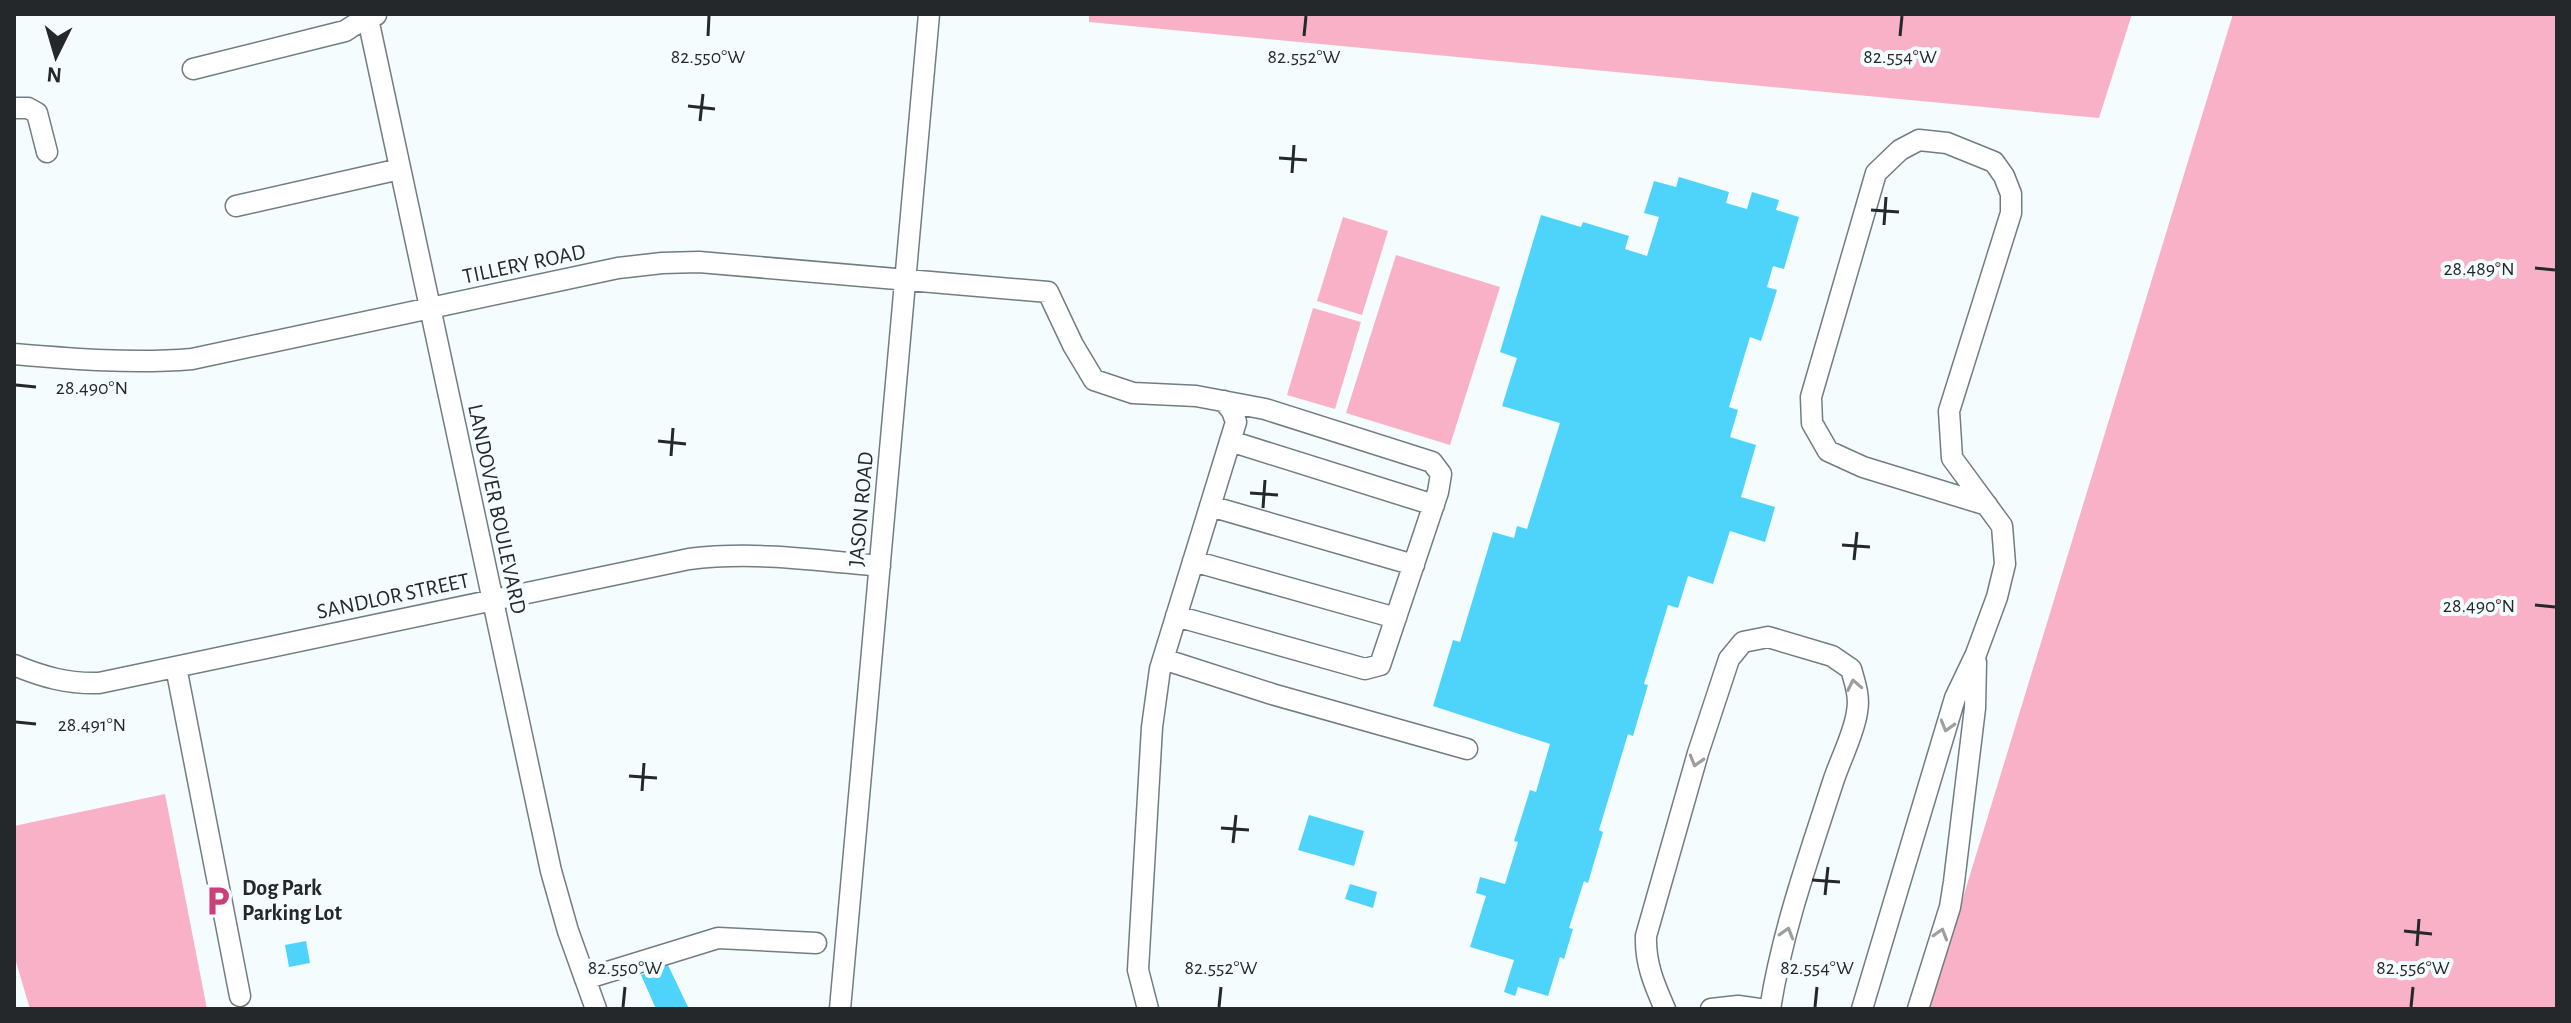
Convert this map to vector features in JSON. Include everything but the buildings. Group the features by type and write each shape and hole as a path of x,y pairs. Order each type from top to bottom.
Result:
{"street":[{"name":"JASON ROAD","path":"840,1009 929,14"},
{"path":"193,69 345,31 371,15"},
{"name":"LANDOVER BOULEVARD","path":"371,15 400,169 551,871 568,931 596,1009"},
{"path":"14,108 28,108 37,113 47,152"},
{"path":"1862,1009 1955,698 1976,654 1997,597 2005,564 2002,526 1987,505 1952,458 1949,411 2011,213 2011,194 1994,162 1947,143 1919,140 1900,150 1876,173 1811,397 1812,423 1828,451 1863,467 1987,505"},
{"path":"236,206 400,169"},
{"name":"TILLERY ROAD","path":"14,354 115,362 192,359 618,268 699,262 1048,292 1094,380 1133,393 1196,396 1224,401"},
{"path":"1148,1009 1138,970 1152,727 1163,659 1236,422 1224,401"},
{"path":"1176,616 1365,669 1380,665 1434,505 1441,474 1432,462 1265,409 1224,401"},
{"path":"1230,441 1434,505"},
{"path":"1210,506 1414,565"},
{"name":"SANDLOR STREET","path":"14,665 48,679 73,684 99,683 689,559 722,555 759,554 880,566"},
{"path":"1193,561 1396,618"},
{"path":"1665,1009 1645,954 1646,936 1698,753 1729,659 1743,642 1768,637 1832,656 1851,669 1857,688 1857,712 1795,901 1775,973 1770,1009"},
{"path":"1918,1009 1950,907 1975,708 1976,654"},
{"path":"1163,659 1272,694 1467,749"},
{"path":"176,667 240,996"},
{"path":"585,979 718,938 816,943"},
{"path":"1711,1009 1738,1006 1759,1009"}],"shaded area":[{"path":"1089,14 2132,14 2099,118 1089,22"},
{"path":"2233,14 2557,14 2557,1009 1929,1009"},
{"path":"1343,217 1388,231 1362,315 1317,301"},
{"path":"1396,255 1500,287 1450,445 1346,413"},
{"path":"1313,308 1361,322 1335,409 1287,395"},
{"path":"165,794 207,1009 30,1009 14,955 14,826"}],"place":[{"name":"Dog Park Parking Lot","path":"218,901"}]}
